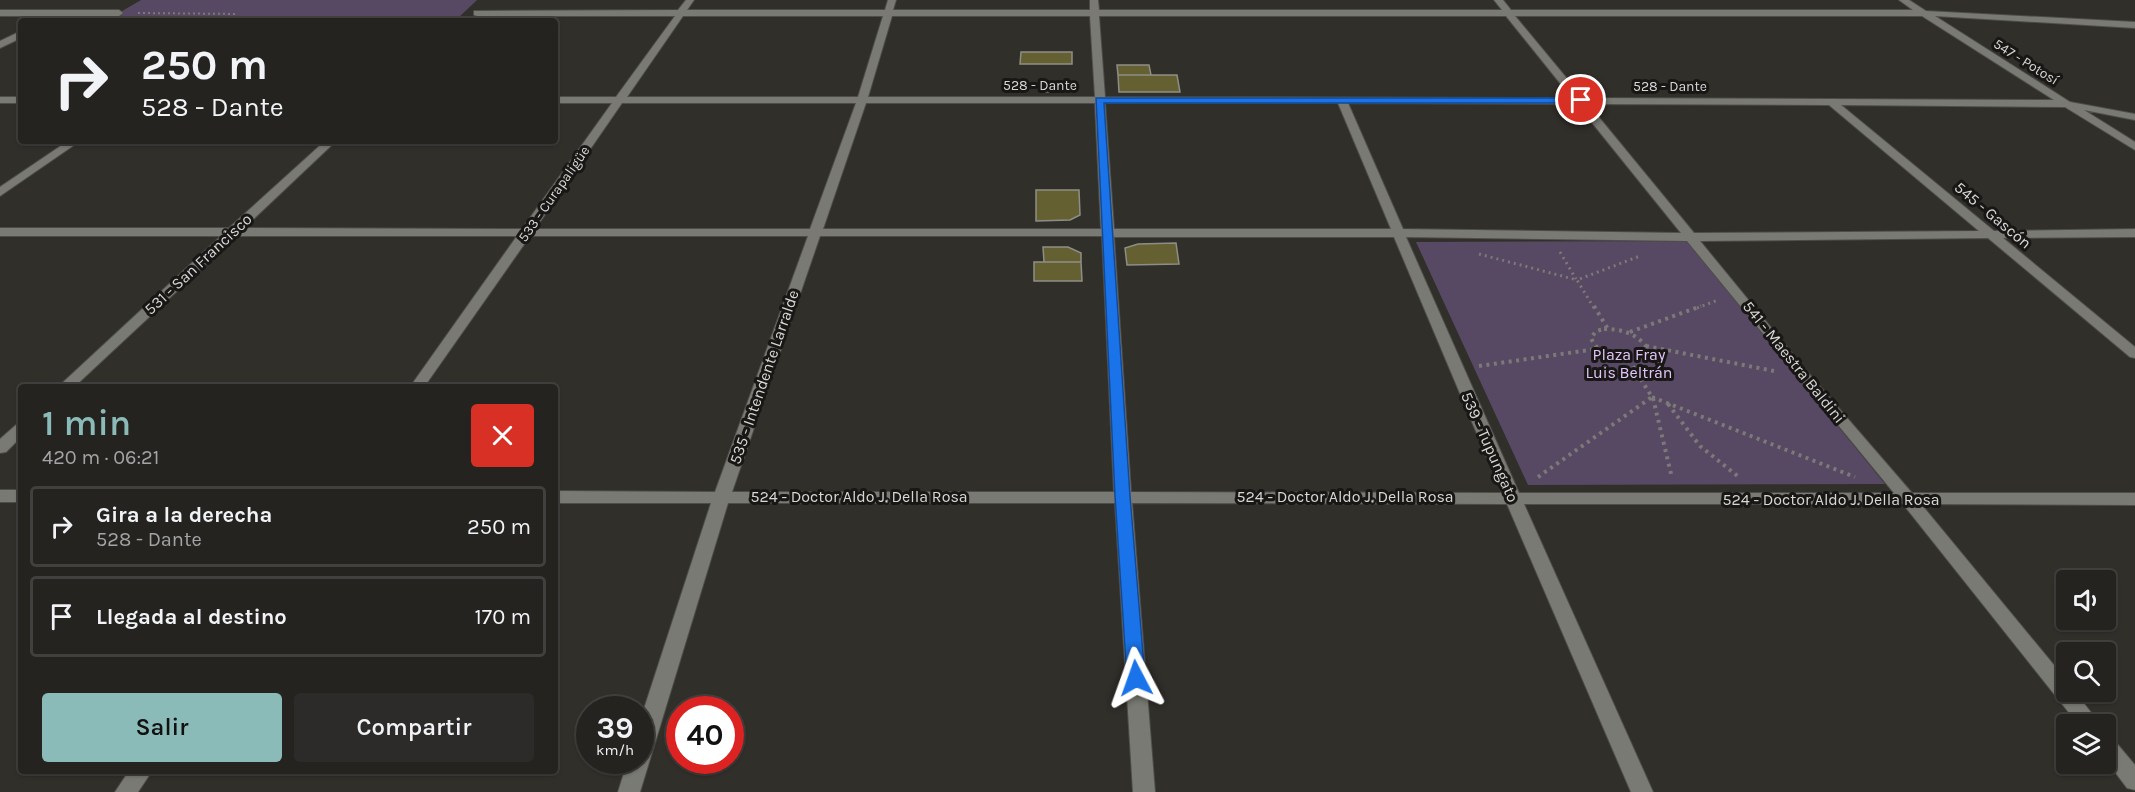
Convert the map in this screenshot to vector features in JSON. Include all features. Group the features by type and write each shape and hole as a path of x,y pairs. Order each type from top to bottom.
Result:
{"street":[{"name":"533 - Curapaligüe","path":"419,384 690,0"},
{"path":"1094,0 1123,496 1144,792"},
{"name":"541 - Maestra Baldini","path":"1498,0 2082,714"},
{"name":"547 - Potosí","path":"1903,0 2135,147"},
{"path":"52,18 77,4"},
{"path":"477,12 681,13 890,6 1094,12 1923,13 2135,25"},
{"name":"535 - Intendente Larralde","path":"654,711 722,496 862,100 890,6"},
{"path":"0,13 119,13"},
{"path":"0,45 18,36"},
{"path":"0,100 18,100"},
{"name":"528 - Dante","path":"558,100 1581,100 2067,104 2135,117"},
{"name":"539 - Tupungato","path":"1342,100 1511,496 1642,792"},
{"name":"545 - Gascón","path":"1831,102 2135,354"},
{"path":"0,192 71,144"},
{"name":"531 - San Francisco","path":"68,384 328,144"},
{"path":"0,232 1398,233 1692,237 2135,233"},
{"path":"0,448 18,431"},
{"path":"0,496 18,496"},
{"name":"524 - Doctor Aldo J. Della Rosa","path":"558,497 1511,496 1677,499 2135,499"},
{"path":"2116,757 2135,781"},
{"path":"126,792 139,774"},
{"path":"629,792 635,774"}],"path":[{"path":"119,13 238,14"},
{"path":"1550,235 1608,329"},
{"path":"1476,254 1577,280 1650,252"},
{"path":"1629,333 1737,292"},
{"path":"1682,307 1689,311"},
{"path":"1646,346 1644,354 1628,359 1612,356 1596,348 1592,343 1592,334 1608,329 1629,333 1646,346 1805,378"},
{"path":"1456,369 1596,348"},
{"path":"1628,359 1652,397 1677,499"},
{"path":"1652,397 1864,481"},
{"path":"1511,496 1652,397"},
{"path":"1667,403 1700,446 1766,498"}],"green space":[{"path":"141,0 477,0 458,18 110,18"},
{"name":"Plaza Fray Luis Beltrán","path":"1687,241 1885,484 1528,485 1416,242"}],"building":[{"path":"1021,52 1072,52 1072,64 1020,64"},
{"path":"1117,65 1149,65 1151,75 1118,75"},
{"path":"1118,75 1177,75 1180,92 1119,92"},
{"path":"1046,85 1075,85 1076,89 1046,92"},
{"path":"1036,190 1079,190 1080,215 1070,220 1036,221"},
{"path":"1176,243 1179,264 1127,265 1125,248 1138,244"},
{"path":"1043,247 1068,247 1081,253 1081,262 1044,262"},
{"path":"1034,262 1081,262 1082,281 1034,281"}],"route":[{"path":"1136,678 1100,100 1581,100"}]}
